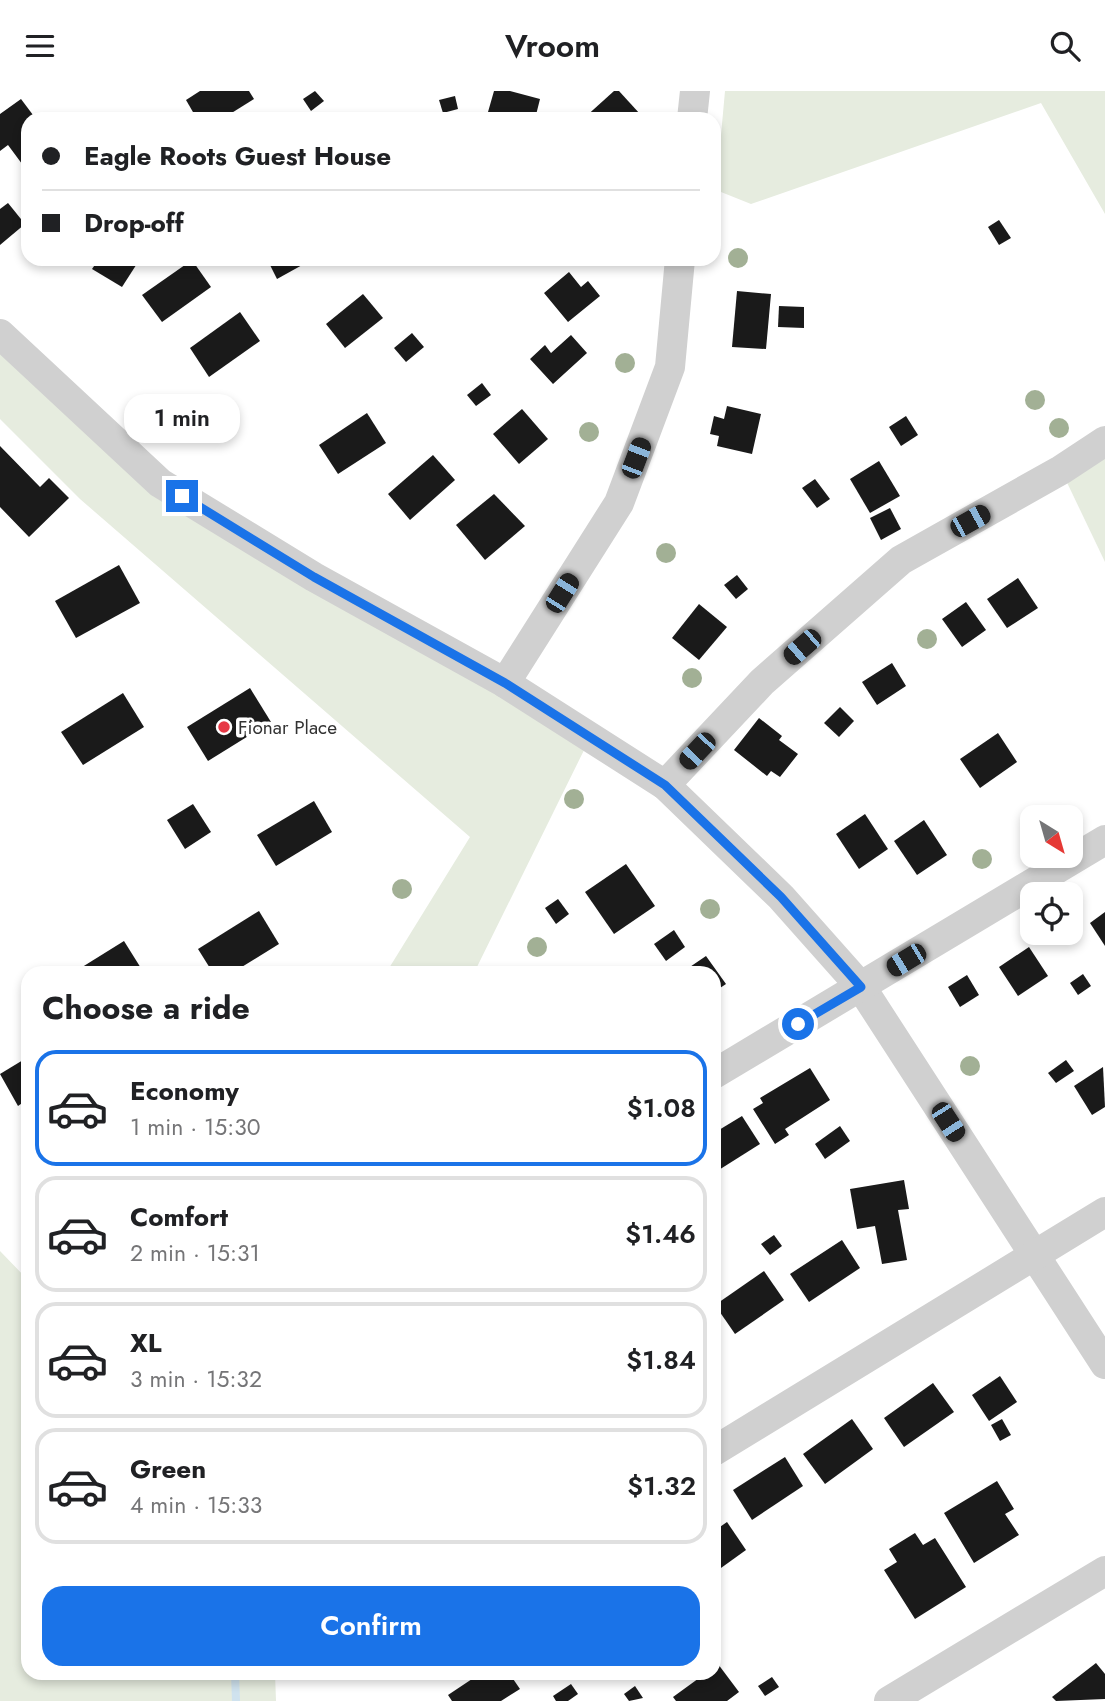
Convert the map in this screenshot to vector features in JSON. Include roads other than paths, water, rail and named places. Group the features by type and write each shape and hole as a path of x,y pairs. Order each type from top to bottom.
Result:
{"street":[{"path":"693,112 695,91"},
{"path":"505,683 619,503 670,367 679,266"},
{"path":"1,337 160,483 314,577 505,683 665,785 781,897 861,987 1105,1364"},
{"path":"665,785 762,682 901,560 1061,470 1105,442"},
{"path":"721,1070 1105,840"},
{"path":"721,1447 1105,1212"},
{"path":"889,1701 1105,1571"}],"waterway":[{"path":"235,1680 236,1701"}],"place":[{"name":"Fionar Place","path":"224,727"}]}
